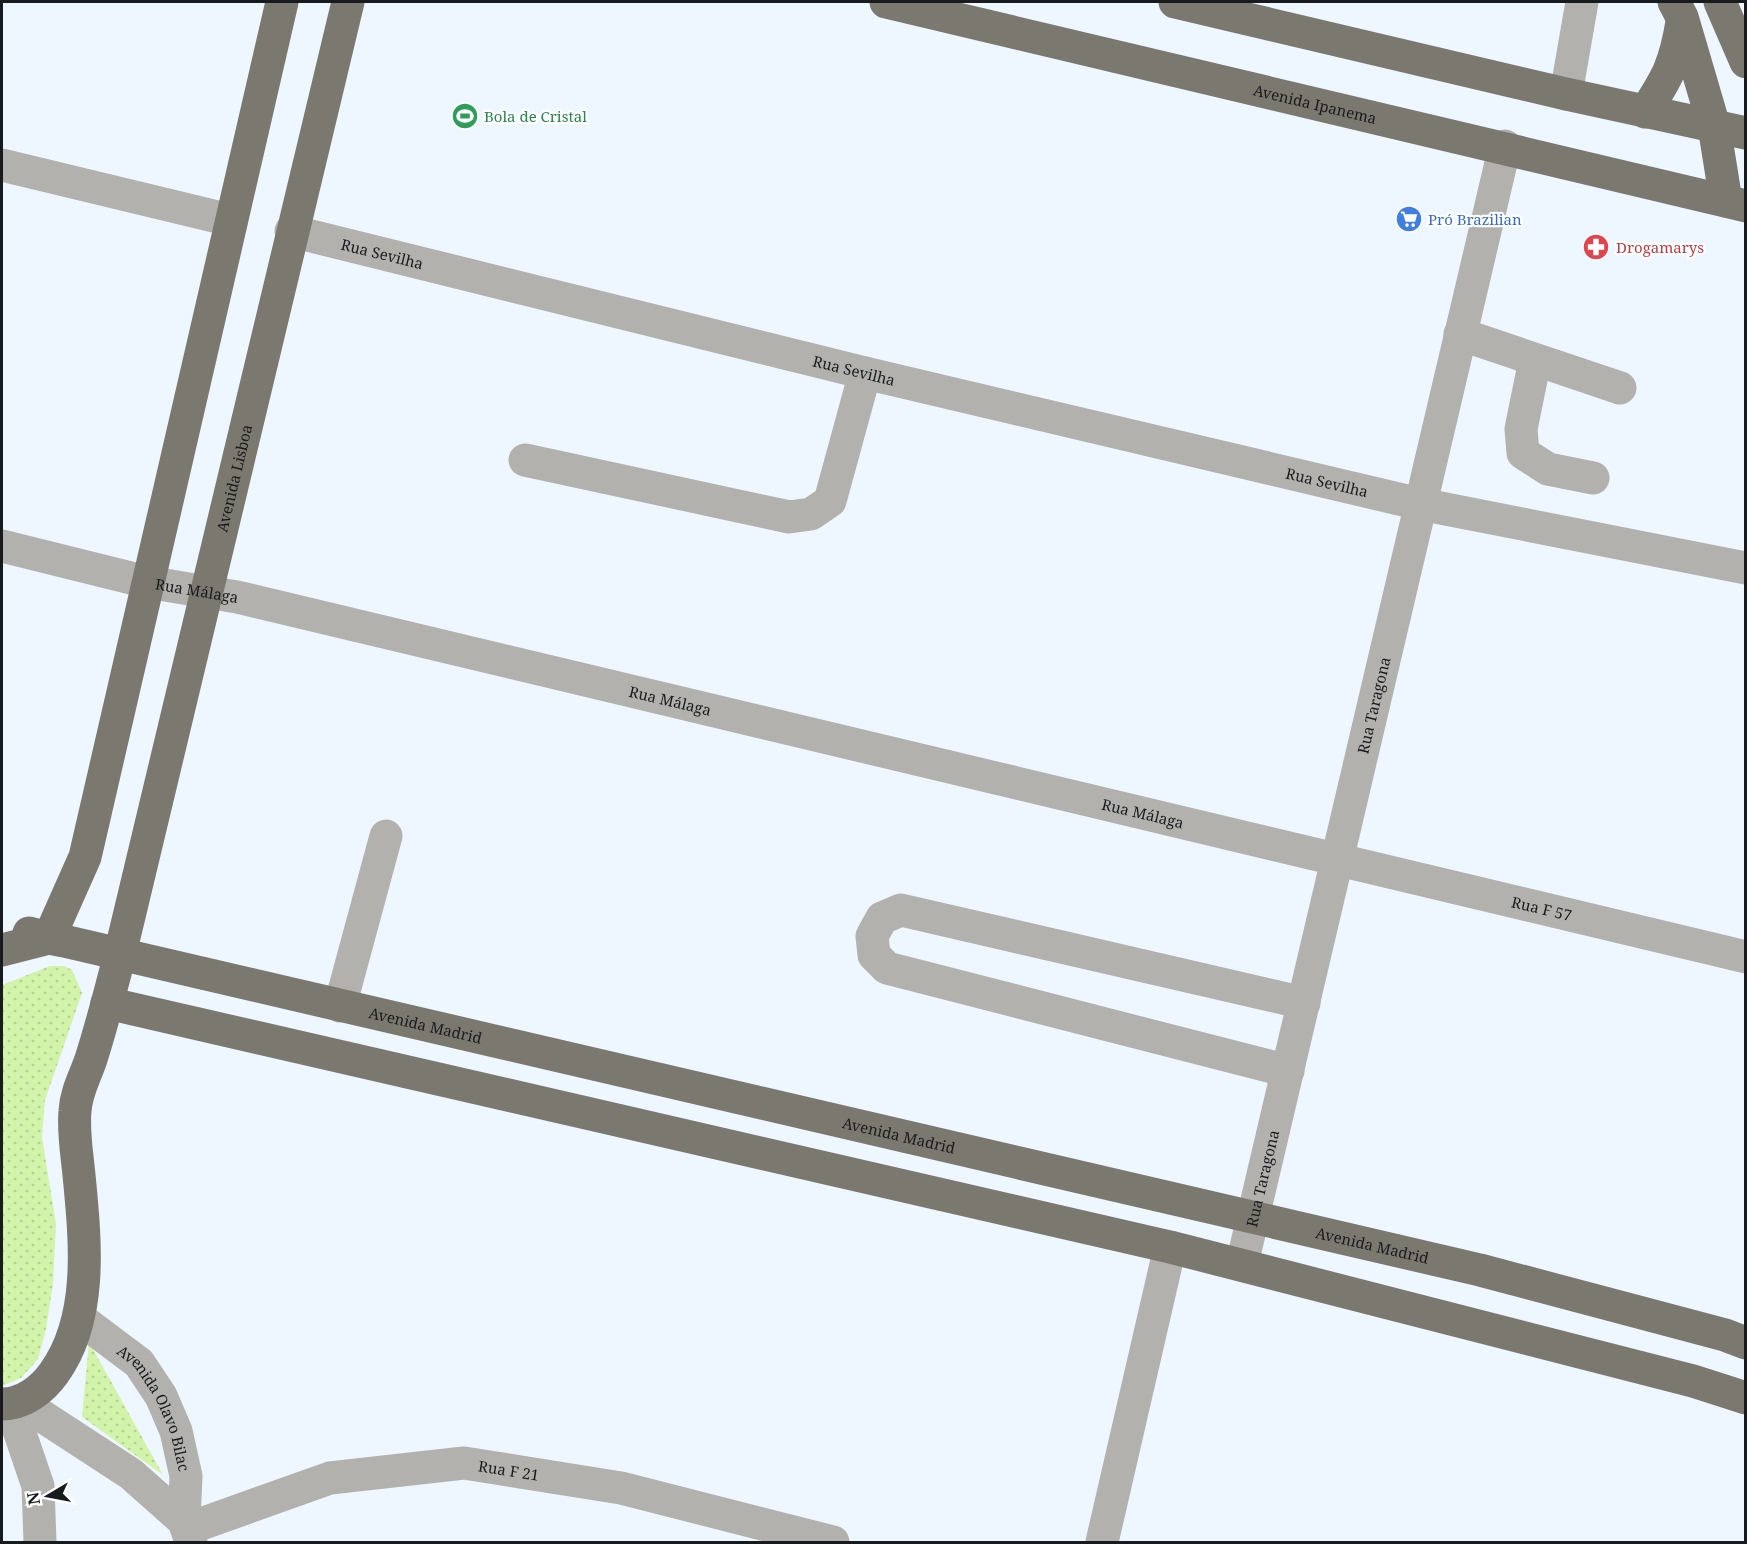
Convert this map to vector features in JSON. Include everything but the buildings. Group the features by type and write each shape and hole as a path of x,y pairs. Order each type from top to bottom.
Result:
{"main road":[{"path":"49,938 85,857 282,2"},
{"name":"Avenida Lisboa","path":"10,1403 48,1382 62,1363 79,1318 83,1274 83,1215 75,1112 78,1092 91,1060 120,954 291,231 348,2"},
{"name":"Avenida Ipanema","path":"886,2 1739,199"},
{"path":"1175,2 1730,130"},
{"path":"1720,2 1746,62"},
{"path":"1645,112 1670,75 1676,58 1678,9"},
{"path":"1678,9 1730,130 1739,199"},
{"name":"Avenida Madrid","path":"2,927 1252,1219 1480,1270 1725,1335 1746,1343"},
{"name":"Avenida Madrid","path":"2,950 49,938"},
{"path":"107,1004 1242,1264 1694,1381 1746,1398"}],"street":[{"path":"1566,94 1582,2"},
{"name":"Rua Taragona","path":"1242,1264 1505,146"},
{"path":"2,165 230,220"},
{"name":"Rua Sevilha","path":"291,231 865,373 1420,504"},
{"path":"1460,334 1620,388"},
{"path":"1535,360 1521,429 1523,453 1548,469 1593,477"},
{"path":"525,460 789,517 811,514 830,501 865,373"},
{"path":"1420,504 1746,568"},
{"name":"Rua Málaga","path":"2,546 147,582 207,590 1338,859"},
{"path":"340,1006 386,836"},
{"name":"Rua F 57","path":"1338,859 1746,957"},
{"path":"1288,1071 888,968 874,955 872,936 882,918 901,910 1304,1002"},
{"path":"1102,1542 1170,1247"},
{"name":"Avenida Olavo Bilac","path":"79,1318 139,1363 161,1396 176,1431 186,1476 187,1531"},
{"path":"10,1403 131,1474 187,1531"},
{"path":"10,1403 38,1486 40,1542"},
{"name":"Rua F 21","path":"187,1531 330,1478 464,1463 621,1488 833,1542"}],"green space":[{"path":"50,966 64,966 72,970 82,993 45,1100 42,1137 56,1224 53,1284 46,1329 38,1359 21,1378 2,1386 2,985"},
{"path":"89,1342 163,1475 82,1417"}],"place":[{"name":"Bola de Cristal","path":"465,116"},
{"name":"Pró Brazilian","path":"1409,219"},
{"name":"Drogamarys","path":"1596,247"}]}
